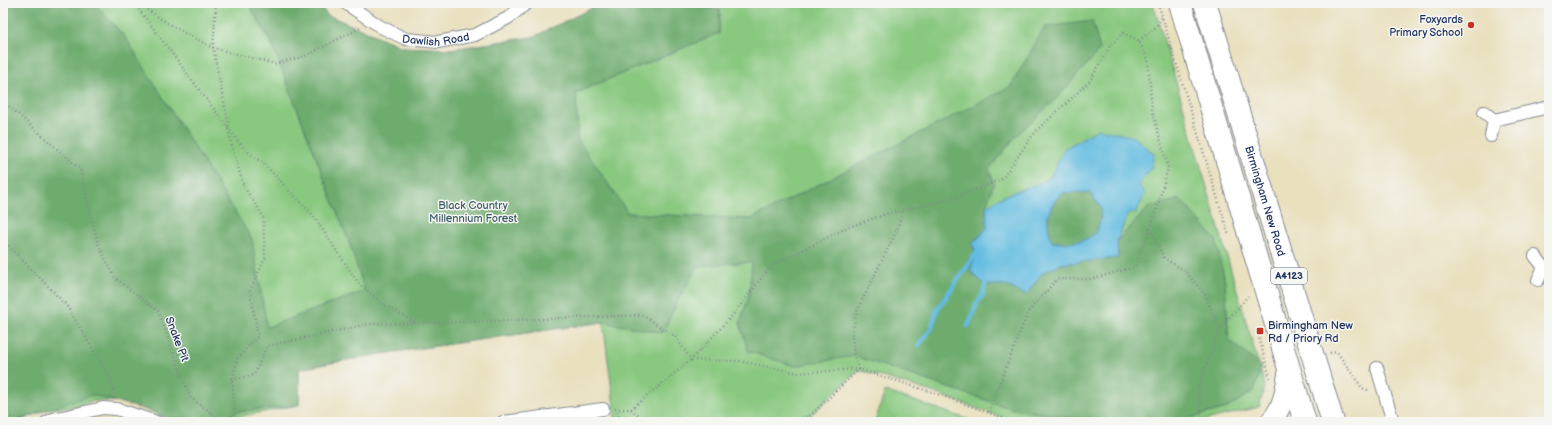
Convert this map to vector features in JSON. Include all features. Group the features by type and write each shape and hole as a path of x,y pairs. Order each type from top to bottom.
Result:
{"highway":[{"name":"A4123","path":"1180,3 1305,422"},
{"name":"Birmingham New Road","path":"1206,3 1333,422"}],"main road":[{"path":"1270,422 1276,416 1285,392 1288,368"}],"street":[{"name":"Dawlish Road","path":"346,3 372,21 406,39 438,42 475,34 508,18 527,3"},
{"path":"1494,120 1549,107"},
{"path":"1484,112 1494,120"},
{"path":"1491,136 1494,120"},
{"path":"1535,256 1546,267 1538,280"},
{"path":"1377,368 1393,422"},
{"path":"47,422 53,419 103,408 117,409 156,422"},
{"path":"503,422 564,419 603,409"}],"path":[{"path":"136,3 172,26 213,48 275,64 305,56 348,35 372,21"},
{"path":"136,3 244,149 264,164 312,214 359,284 384,306 416,323"},
{"path":"216,3 213,48 231,143 244,187 263,216 265,258 250,291 258,336 238,358 232,380 236,422"},
{"path":"1158,3 1229,237"},
{"path":"1139,42 1157,26 1162,16"},
{"path":"631,409 691,360 732,316 771,266 846,228 886,214 951,199 1002,179 1035,132 1090,81 1110,46 1123,33 1139,42 1148,59 1152,109 1168,168 1150,228 1135,266 1092,279 1057,279 1028,312 988,413"},
{"name":"Snake Pit","path":"3,101 80,169 98,244 115,278 158,311 190,396 223,422"},
{"path":"859,370 854,356 852,335 856,314 897,230 903,210"},
{"path":"1150,228 1164,258 1185,271 1206,296 1220,329"},
{"path":"3,240 66,304 111,379 117,409"},
{"path":"1246,289 1250,304"},
{"path":"1202,422 1198,387 1220,329 1248,296"},
{"path":"232,380 254,375 267,346 369,324 642,315 674,336 691,360"},
{"path":"1256,326 1270,379"},
{"path":"1326,354 1337,352 1362,388 1386,399"},
{"path":"691,360 739,361 799,373 859,370 932,392 1017,422"},
{"path":"786,422 811,415 859,370"},
{"path":"603,409 631,409 647,422"},
{"path":"615,409 622,422"},
{"path":"3,415 33,422"}],"green space":[{"name":"Black Country Millennium Forest","path":"3,3 318,3 327,15 403,47 451,49 533,37 550,29 719,34 720,9 735,3 1153,3 1265,386 1259,407 1198,422 1017,422 932,392 859,370 811,415 810,422 616,422 603,322 374,355 299,369 299,405 232,418 224,422 175,422 127,402 91,401 79,406 49,409 20,422 3,422"},
{"name":"Black Country Millennium Forest","path":"3,3 94,3 125,37 252,239 267,327 365,291 350,245 271,42 248,3 318,3 327,15 403,47 451,49 533,37 602,3 681,4 720,9 719,33 576,93 578,140 628,213 751,219 1010,87 1045,27 1092,21 1100,49 1058,97 1015,137 989,169 994,183 986,206 987,228 972,243 976,253 970,271 985,285 1005,285 1026,295 1042,273 1061,264 1118,258 1117,241 1149,207 1180,199 1216,240 1225,282 1229,340 1262,367 1254,391 1227,408 1175,422 1087,420 1012,409 854,356 794,366 748,351 740,323 749,295 752,262 698,266 677,302 663,333 603,322 374,355 299,369 299,405 237,412 220,422 177,422 147,410 92,395 26,417 17,422 3,422"},
{"path":"1089,192 1101,208 1100,223 1095,233 1085,240 1078,242 1052,242 1048,227 1048,216 1052,206 1061,193"},
{"path":"885,391 976,422 875,422"}],"water":[{"path":"1098,129 1134,137 1154,154 1151,168 1138,185 1145,193 1136,213 1128,213 1117,241 1118,258 1060,264 1042,273 1026,295 1005,285 985,285 970,271 976,253 972,244 987,228 986,206 1006,195 1050,178 1064,149","holes":["1089,192 1101,208 1099,225 1095,233 1090,237 1072,242 1052,242 1048,227 1048,216 1052,205 1061,193"]}],"waterway":[{"path":"919,345 931,329 937,310 976,253"},
{"path":"968,326 977,303 982,296 985,285"}],"place":[{"name":"Foxyards Primary School","path":"1471,25"},
{"name":"Birmingham New Rd / Priory Rd","path":"1260,331"}]}
